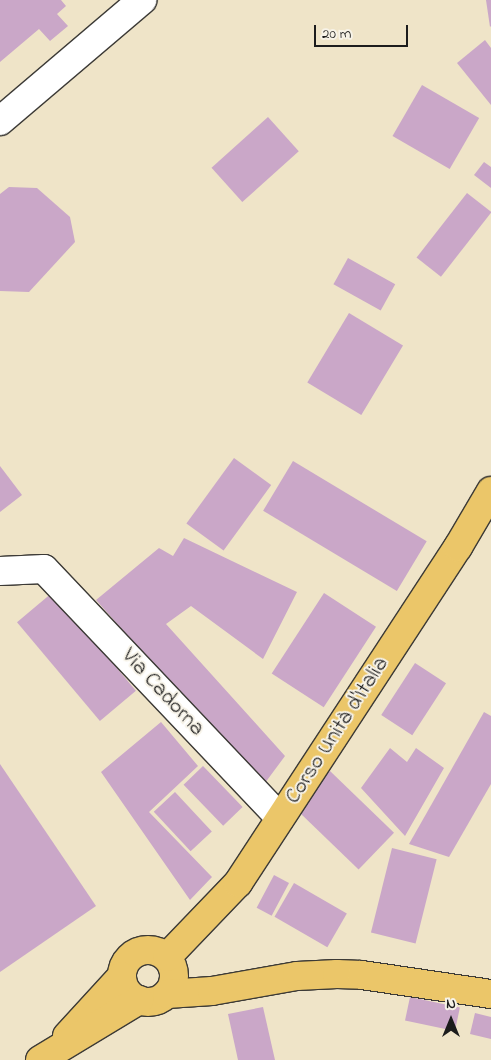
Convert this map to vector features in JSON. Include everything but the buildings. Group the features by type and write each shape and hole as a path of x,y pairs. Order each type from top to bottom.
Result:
{"main road":[{"name":"Corso Unità d'Italia","path":"167,957 238,883 458,547 491,491"},
{"path":"140,951 158,952 167,957 175,976 167,994 159,1000 139,1000 45,1057 122,976 130,957 140,951"},
{"path":"167,994 212,991 297,976 337,974 362,975 491,994"},
{"path":"122,976 124,986 139,1000"}],"street":[{"path":"0,121 142,0"},
{"name":"Via Cadorna","path":"0,571 44,569 280,818"}]}
